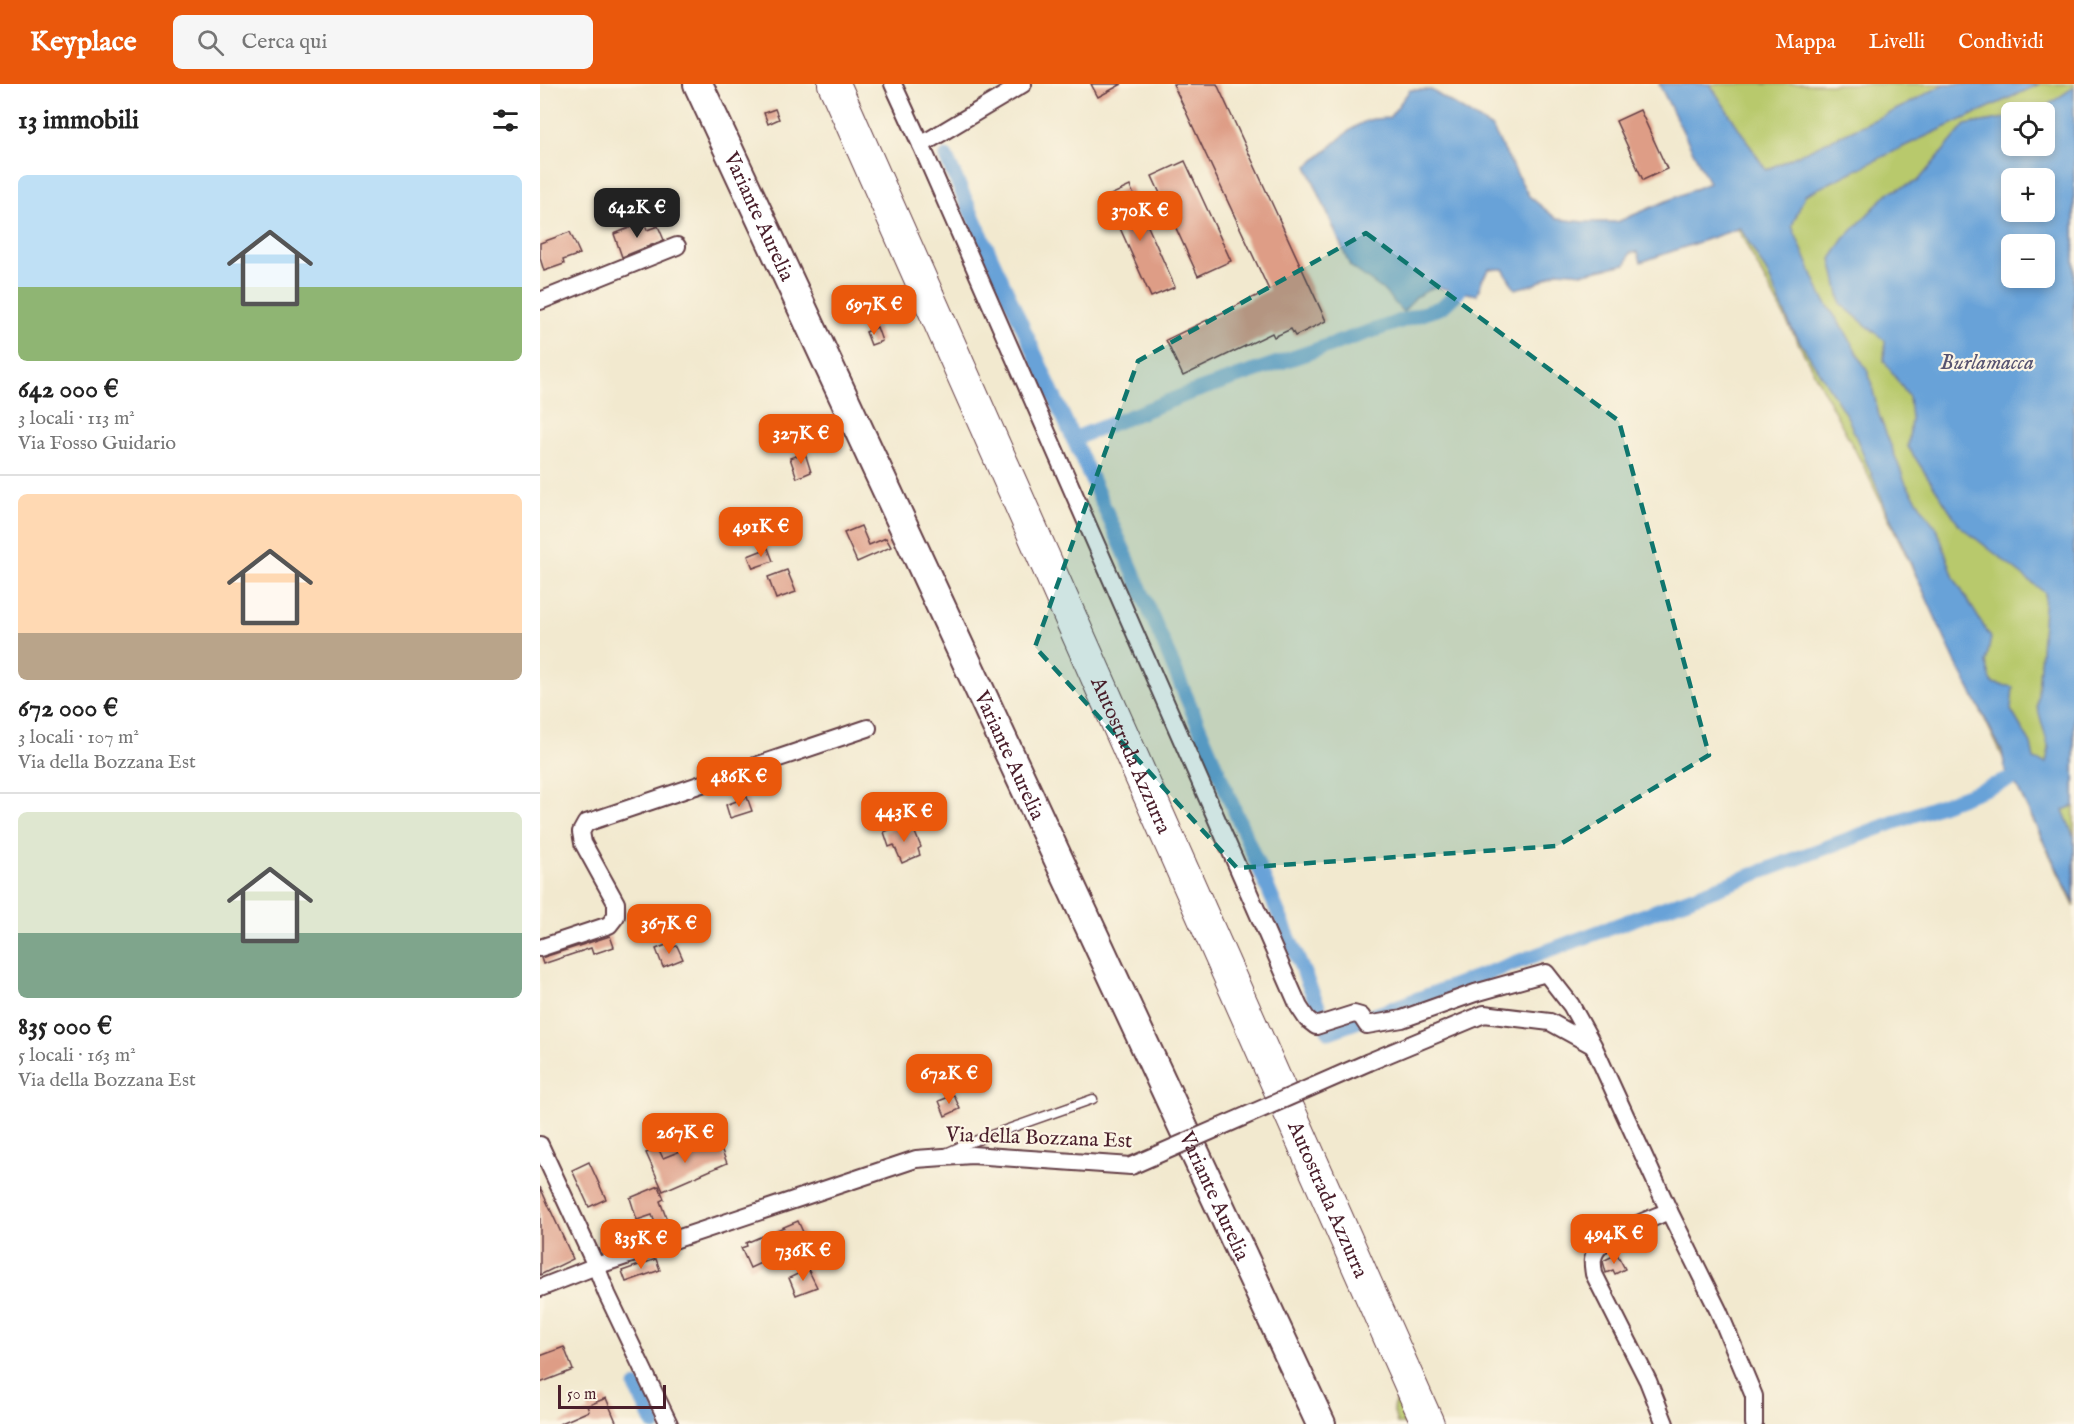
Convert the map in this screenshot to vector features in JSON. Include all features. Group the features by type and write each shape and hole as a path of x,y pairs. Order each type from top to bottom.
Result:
{"highway":[{"name":"Variante Aurelia","path":"698,84 1321,1424"},
{"name":"Variante Aurelia","path":"718,84 1339,1424"},
{"name":"Autostrada Azzurra","path":"834,84 1428,1424"},
{"name":"Autostrada Azzurra","path":"856,84 1451,1424"}],"street":[{"path":"893,84 1306,1019 1323,1023 1354,1014 1364,1020 1402,1019 1475,993 1546,973 1571,1005 1593,1045 1669,1211 1719,1312 1755,1396 1755,1424"},
{"path":"921,145 1023,84"},
{"path":"540,301 677,246"},
{"path":"540,948 609,925 616,916 616,903 583,843 581,832 586,823 868,728"},
{"name":"Via della Bozzana Est","path":"540,1288 596,1266 916,1159 972,1155 1131,1166 1484,1014 1550,1022 1593,1045"},
{"path":"540,1145 669,1424"},
{"path":"1665,1424 1648,1381 1594,1274 1592,1261 1595,1252 1604,1241 1669,1211"}],"lane":[{"path":"938,1156 1093,1099"}],"highlighted area":[{"path":"1366,233 1619,421 1709,755 1557,846 1237,868 1035,647 1138,361"}],"green space":[{"path":"1661,84 2074,84 2074,906 1865,469"},
{"path":"1395,1402 1401,1404 1410,1424 1397,1424 1393,1408"}],"water":[{"name":"Burlamacca","path":"1659,84 1710,84 1766,170 1908,104 1944,84 2040,84 1805,195 1792,226 1822,297 1869,374 1879,415 1906,484 1938,531 1954,578 1991,638 1986,663 1992,683 2013,687 2011,710 2031,744 2034,759 2046,763 2049,749 2037,706 2045,593 1960,526 1908,447 1911,419 1909,397 1884,361 1885,341 1841,304 1831,259 1844,239 1888,193 1918,181 1965,125 2001,119 2001,156 2055,156 2055,102 2052,102 2074,87 2074,806 2063,810 2074,837 2074,903 2017,787 2006,774 2002,751 1954,659 1848,418 1792,329 1768,275 1740,228 1641,262 1638,252 1630,253 1626,264 1584,273 1558,271 1535,284 1515,289 1503,269 1489,269 1477,295 1434,287 1416,297 1403,312 1383,290 1350,266 1307,166 1360,124 1371,119 1389,118 1410,90 1431,90 1492,128 1529,196 1557,219 1617,222 1709,183"}],"building":[{"path":"1091,84 1122,84 1098,97"},
{"path":"1173,84 1217,84 1326,321 1295,336 1291,329 1274,337 1272,333 1183,376 1166,340 1269,290"},
{"path":"775,109 779,119 768,124 764,113"},
{"path":"1640,110 1667,169 1643,180 1616,121"},
{"path":"1185,161 1231,261 1198,276 1152,176"},
{"path":"1130,186 1175,287 1151,297 1106,197"},
{"path":"644,222 647,230 658,226 664,240 622,257 614,234"},
{"path":"570,232 580,254 563,260 564,264 544,271 540,258 540,243"},
{"path":"877,327 882,341 871,345 866,332"},
{"path":"805,453 811,472 797,478 790,458"},
{"path":"861,526 869,545 886,538 891,547 857,562 844,533"},
{"path":"768,548 773,561 753,568 748,556"},
{"path":"787,570 796,592 776,599 768,577"},
{"path":"747,797 752,811 730,818 726,805"},
{"path":"898,826 901,833 913,828 921,847 918,849 920,855 902,863 894,845 889,847 884,832"},
{"path":"610,936 614,947 593,954 591,948 543,964 541,958"},
{"path":"671,943 673,947 677,946 683,959 663,967 656,949"},
{"path":"954,1095 960,1109 945,1116 939,1101"},
{"path":"708,1140 712,1149 720,1146 727,1163 663,1191 646,1153 658,1148 663,1158"},
{"path":"589,1162 606,1199 589,1207 572,1170"},
{"path":"659,1186 664,1199 660,1201 670,1228 659,1233 652,1215 637,1220 630,1198"},
{"path":"540,1187 573,1259 540,1275"},
{"path":"798,1221 807,1241 750,1268 741,1248 747,1246 746,1243"},
{"path":"1617,1254 1625,1269 1615,1274 1613,1270 1606,1273 1603,1261"},
{"path":"656,1259 660,1270 626,1282 622,1271"},
{"path":"808,1269 817,1287 796,1295 789,1278"},
{"path":"564,1347 573,1370 540,1383 540,1356"},
{"path":"606,1398 617,1424 559,1424 589,1411 587,1406"}],"waterway":[{"path":"946,157 1128,560 1329,1032 2011,779"},
{"path":"1073,439 1187,394 1442,307 1458,292"},
{"path":"636,1387 654,1424"}]}
